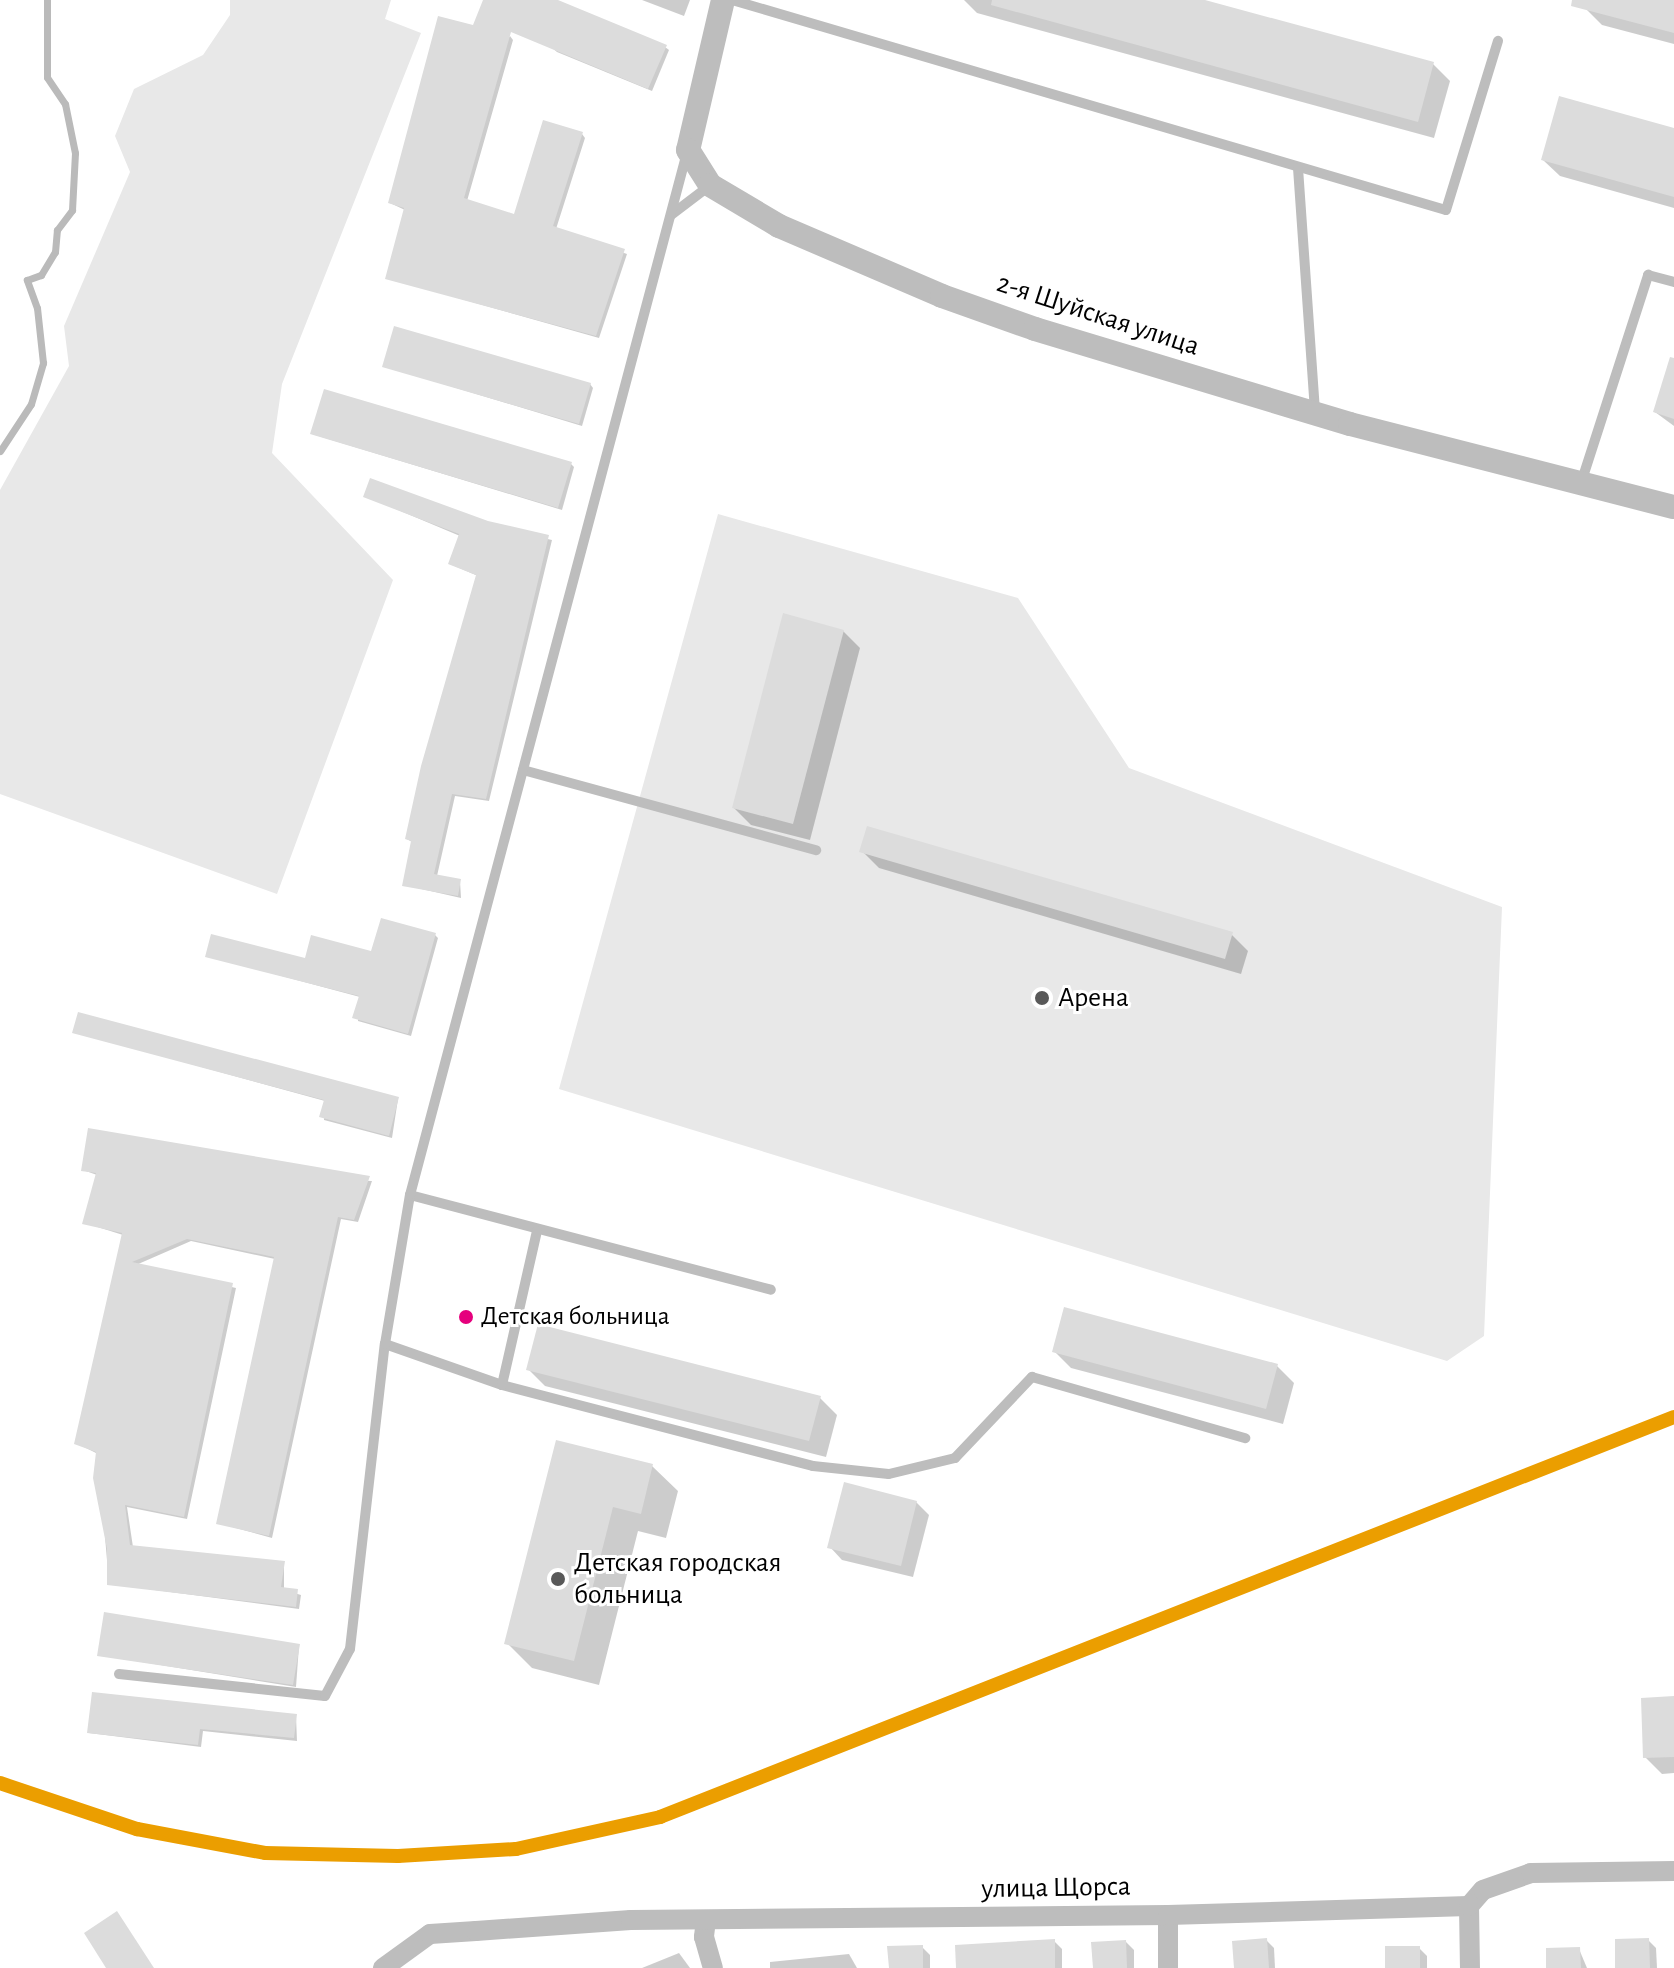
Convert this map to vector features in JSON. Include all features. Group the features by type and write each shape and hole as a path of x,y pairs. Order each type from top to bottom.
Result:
{"street":[{"path":"688,150 723,0"},
{"name":"2-я Шуйская улица","path":"688,150 710,185 779,226 942,296 1315,414 1674,507"},
{"path":"1470,1968 1469,1906 1483,1890 1531,1873 1674,1871"},
{"name":"улица Щорса","path":"383,1968 430,1934 631,1920 1168,1915 1469,1906"},
{"path":"1168,1915 1168,1968"},
{"path":"706,1920 704,1937 713,1968"}],"lane":[{"path":"732,0 1446,210 1498,41"},
{"path":"119,1674 325,1696 350,1649 385,1344 410,1195 688,150"},
{"path":"1298,168 1315,414"},
{"path":"671,216 710,185"},
{"path":"1581,483 1648,275 1674,282"},
{"path":"523,770 816,850"},
{"path":"410,1195 537,1231 771,1290"},
{"path":"502,1385 537,1231"},
{"path":"385,1344 502,1385 813,1466 889,1474 955,1458 1032,1377 1245,1438"}],"shaded area":[{"path":"230,0 391,0 385,19 421,33 282,384 272,453 393,580 277,894 0,794 0,490 69,366 64,326 130,172 115,136 134,89 203,55 230,15"},
{"name":"Арена","path":"718,514 1018,598 1129,768 1502,907 1484,1336 1447,1361 559,1089"}],"building":[{"path":"483,0 558,0 667,45 648,89 511,32 464,198 514,214 543,120 583,132 553,226 625,249 596,336 385,279 404,208 388,203 438,16 473,25"},
{"path":"992,0 1205,0 1434,62 1418,122 991,5"},
{"path":"1572,0 1674,0 1674,33 1571,6"},
{"path":"1559,96 1674,128 1674,197 1541,160"},
{"path":"394,326 591,383 579,424 382,367"},
{"path":"1670,357 1674,358 1674,419 1653,412"},
{"path":"324,389 572,462 558,508 310,434"},
{"path":"370,478 488,521 549,535 486,799 452,794 434,874 461,879 458,896 402,886 411,841 405,839 421,766 476,575 448,564 459,534 363,497"},
{"path":"783,613 844,630 793,824 732,808"},
{"path":"867,826 1233,932 1225,959 859,852"},
{"path":"381,918 436,933 408,1034 352,1018 359,996 205,957 211,934 305,958 311,935 371,951"},
{"path":"78,1012 399,1097 389,1136 319,1117 324,1100 72,1033"},
{"path":"88,1128 370,1176 354,1220 338,1217 269,1536 216,1524 274,1257 187,1239 132,1262 233,1283 184,1517 125,1505 130,1545 285,1561 281,1587 298,1589 296,1607 107,1585 107,1549 93,1478 96,1452 74,1444 122,1233 82,1224 96,1173 81,1171"},
{"path":"1064,1307 1278,1364 1266,1409 1052,1352"},
{"path":"538,1324 821,1396 809,1441 526,1370"},
{"name":"Детская городская больница","path":"556,1440 653,1464 641,1514 613,1507 574,1661 504,1644"},
{"path":"844,1482 917,1501 901,1566 827,1548"},
{"path":"104,1612 300,1644 293,1685 97,1656"},
{"path":"92,1692 297,1714 294,1738 200,1729 198,1745 87,1733"},
{"path":"1674,1696 1674,1757 1643,1758 1641,1698"},
{"path":"117,1911 154,1968 106,1968 84,1933"},
{"path":"1267,1938 1269,1968 1234,1968 1232,1941"},
{"path":"1649,1938 1650,1968 1615,1968 1615,1939"},
{"path":"1055,1939 1055,1968 956,1968 955,1945"},
{"path":"1126,1940 1127,1968 1093,1968 1091,1942"},
{"path":"923,1945 923,1968 889,1968 887,1946"},
{"path":"1385,1946 1420,1946 1420,1968 1385,1968"},
{"path":"1580,1947 1581,1968 1546,1968 1546,1948"}],"waterway":[{"path":"0,451 31,404 43,363 37,308 27,280 41,275 55,252 57,230 72,210 75,153 65,104 47,77 47,0"}],"transit line":[{"path":"0,1783 137,1829 265,1853 398,1856 516,1849 660,1817 1674,1417"}],"place":[{"name":"Арена","path":"1042,998"},
{"name":"Детская больница","path":"466,1317"},
{"name":"Детская городская больница","path":"558,1579"}]}
